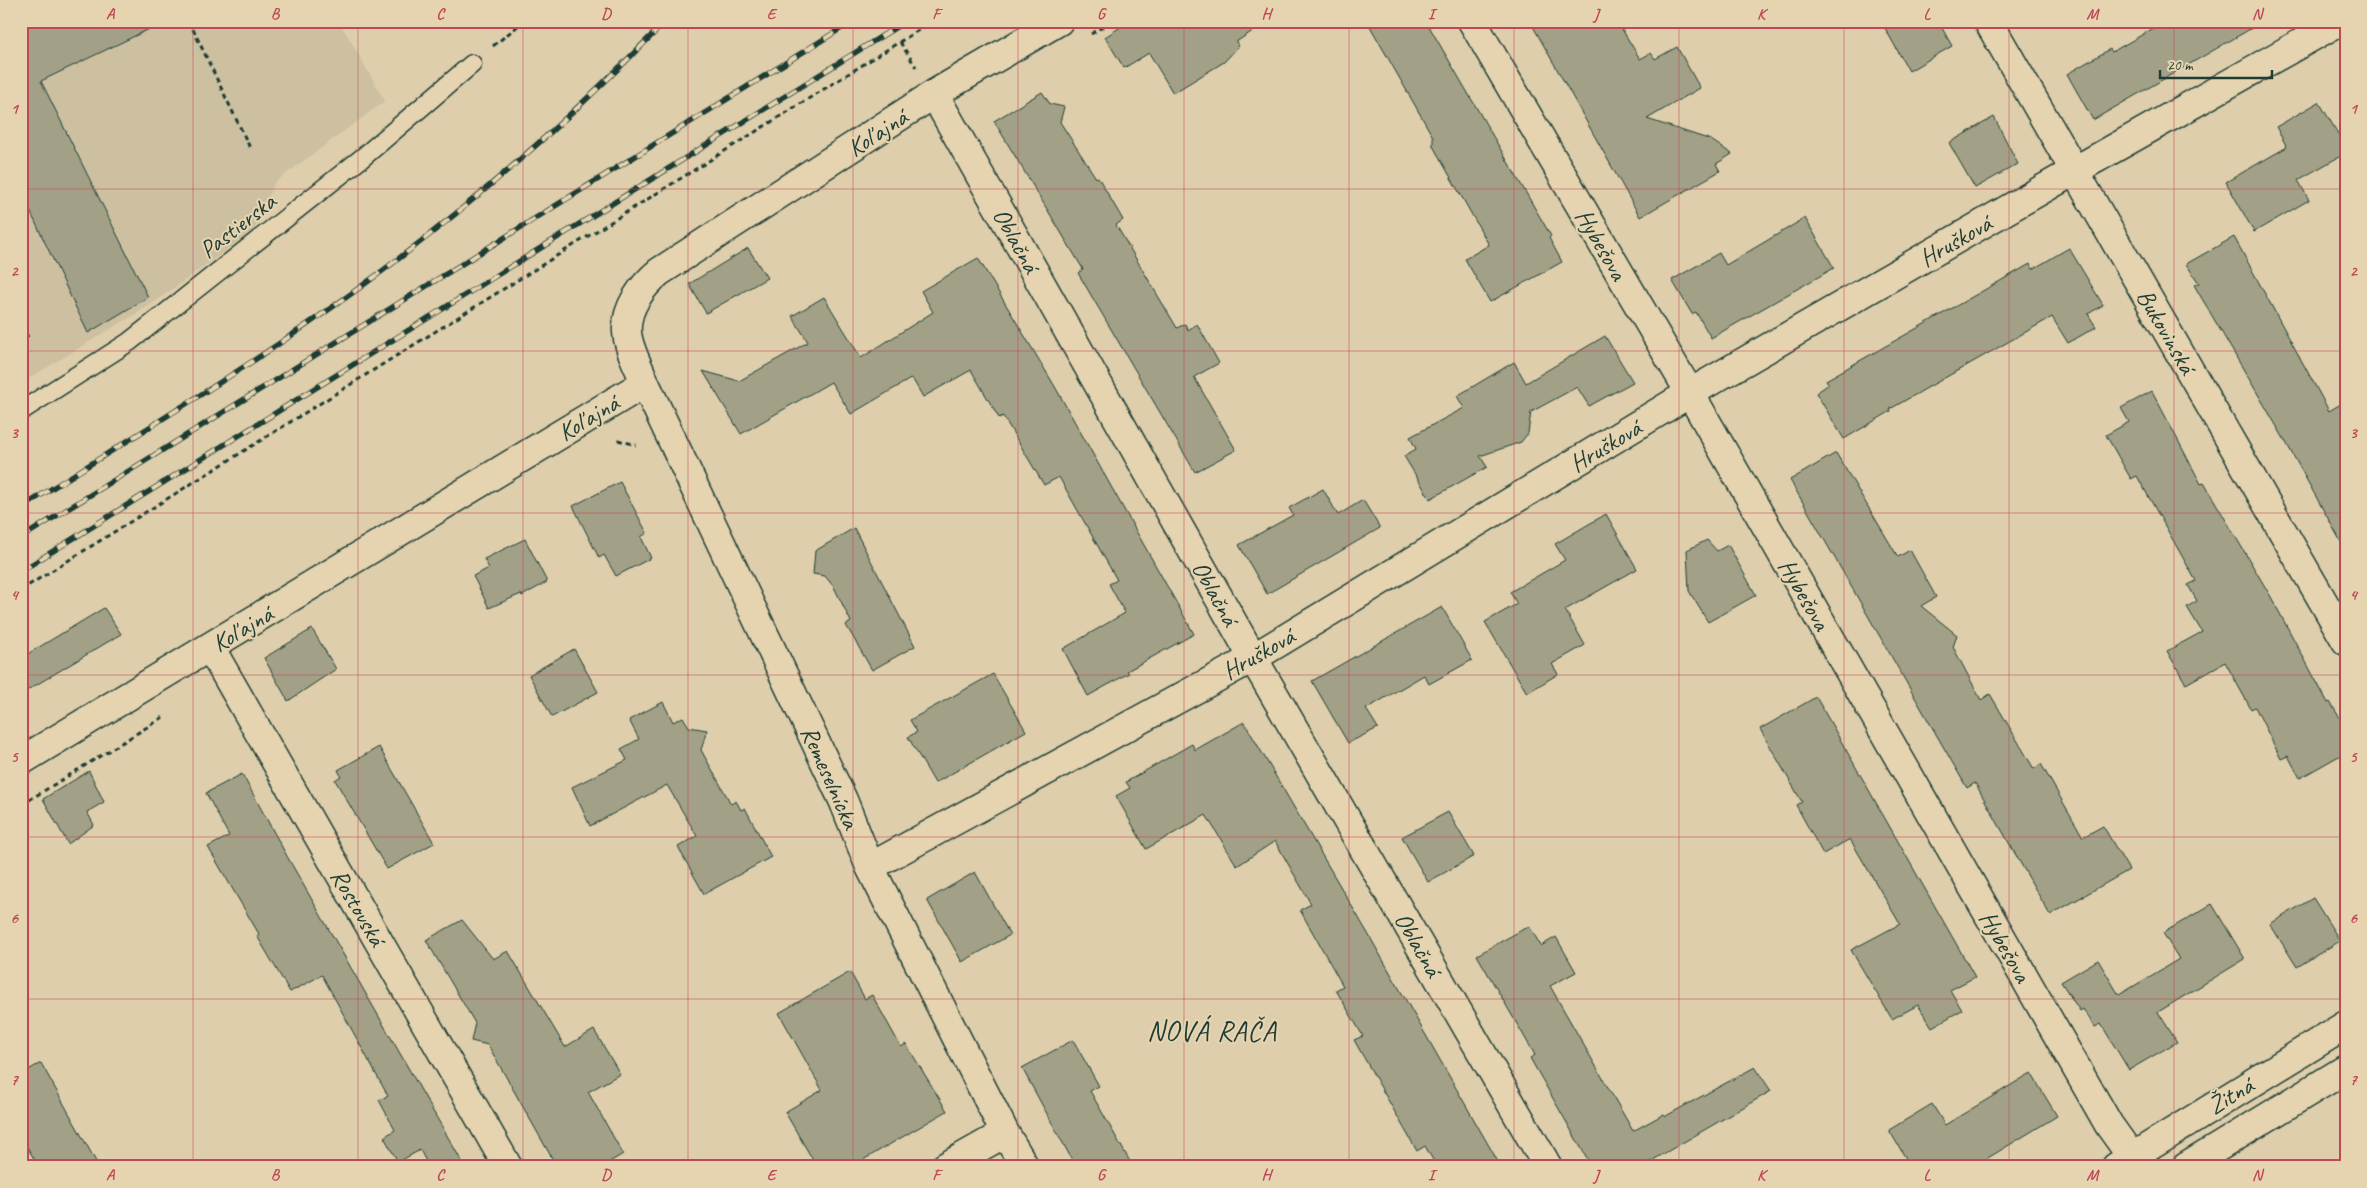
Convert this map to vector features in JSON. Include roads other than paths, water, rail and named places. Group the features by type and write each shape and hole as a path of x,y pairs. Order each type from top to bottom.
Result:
{"street":[{"name":"Koľajná","path":"21,761 645,383 628,337 627,328 634,303 650,280 934,94 1059,21"},
{"name":"Hybešova","path":"1472,21 1690,393 2109,1125 2128,1164"},
{"name":"Bukovinská","path":"1988,21 2346,641"},
{"name":"Hrušková","path":"870,868 1252,658 1690,393 2074,171 2340,21"},
{"name":"Oblačná","path":"934,94 1252,658 1548,1167"},
{"name":"Remeselnícka","path":"645,383 843,800 870,868 1005,1133 1025,1167"},
{"name":"Rostovská","path":"210,647 508,1167"},
{"name":"Žitná","path":"2128,1164 2346,1025"},
{"name":"Žitná","path":"2186,1167 2346,1069"},
{"path":"945,1167 1005,1133"}],"lane":[{"name":"Pastierska","path":"21,411 129,342 362,158 472,64"}],"railway":[{"path":"21,508 282,342 406,253 445,223 558,125 666,21"},
{"path":"21,538 853,21"},
{"path":"21,571 906,21"}],"district":[{"name":"NOVÁ RAČA","path":"1212,1030"}]}
